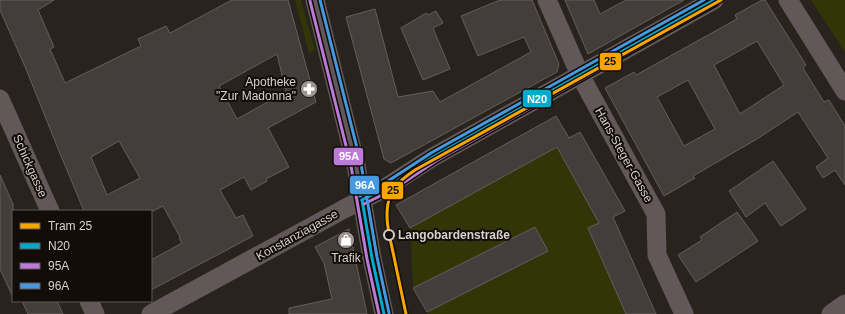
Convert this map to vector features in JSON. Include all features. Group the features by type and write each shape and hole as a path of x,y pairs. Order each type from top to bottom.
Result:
{"street":[{"path":"314,0 356,165 384,314"},
{"name":"Hans-Steger-Gasse","path":"548,0 580,75 656,214 657,255 684,314"},
{"name":"Konstanziagasse","path":"151,314 390,185 433,157 714,0"},
{"path":"788,0 845,91"},
{"name":"Schickgasse","path":"0,99 50,210"},
{"path":"90,302 95,314"},
{"path":"830,314 845,304"}],"green space":[{"path":"295,0 301,0 315,50 309,53"},
{"path":"811,0 845,0 845,52"},
{"path":"557,147 599,223 588,228 626,314 427,314 427,312 548,251 535,227 413,288 410,228"}],"building":[{"path":"0,0 54,0 38,10 54,47 50,49 65,83 141,46 138,39 166,26 170,33 232,0 288,0 316,102 268,128 289,167 266,179 267,181 251,190 244,177 220,190 236,218 243,215 253,236 152,289 152,259 182,243 163,206 153,211 84,210 26,69 0,10","holes":["277,54 286,92 237,119 219,86","119,141 140,178 107,195 91,157"]},
{"path":"500,0 532,0 559,64 557,72 391,163 384,159 346,17 375,9 398,97 433,91 440,102 531,52 524,37 478,56 461,16"},
{"path":"565,0 594,0 600,14 626,0 684,0 588,54"},
{"path":"762,0 765,0 806,65 803,68 824,102 829,100 845,126 845,185 835,170 823,178 816,167 828,158 798,112 757,139 693,176 695,178 664,196 605,88 634,72 636,75 737,19 735,15","holes":["757,41 784,85 740,114 714,65","688,80 715,129 684,146 657,97"]},
{"path":"436,11 443,23 433,28 450,69 423,80 401,28 426,13 428,15"},
{"path":"556,116 569,138 580,132 625,211 613,217 656,314 626,314 588,228 599,223 557,147 410,228 396,205"},
{"path":"773,161 806,209 781,226 765,203 746,217 729,191"},
{"path":"0,175 13,204 12,295 0,269"},
{"path":"737,212 758,241 696,282 678,255 702,240 700,237"},
{"path":"535,227 548,251 427,312 413,288"},
{"path":"349,229 367,314 289,314 289,308 332,299 324,263 315,247"},
{"path":"22,302 57,302 63,314 28,314"}],"tram line":[{"name":"25","path":"406,314 389,234 387,211 390,196 394,188 407,175 721,0"}],"transit line":[{"name":"96A","path":"320,0 361,164 377,257 389,313"},
{"name":"96A","path":"360,196 388,181 431,153 704,0"},
{"name":"N20","path":"362,200 391,185 433,157 714,0"},
{"name":"95A","path":"310,1 351,166 367,259 379,314"},
{"name":"95A","path":"364,204 394,189 436,161 716,4"},
{"name":"N20","path":"362,200 384,314"}],"place":[{"name":"Apotheke \"Zur Madonna\"","path":"309,89"},
{"name":"Langobardenstraße","path":"389,235"},
{"name":"Trafik","path":"346,240"}]}
